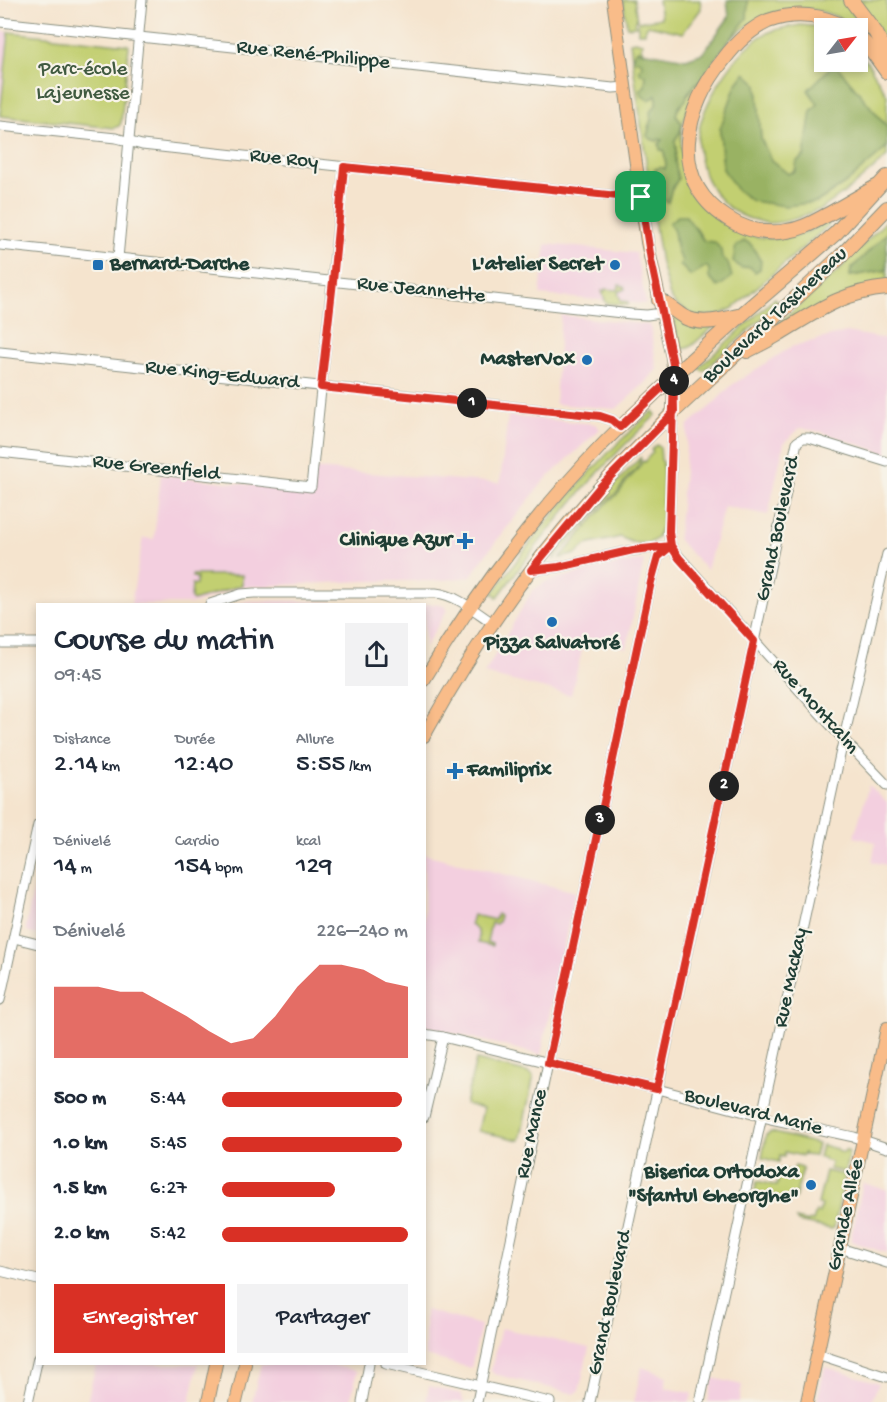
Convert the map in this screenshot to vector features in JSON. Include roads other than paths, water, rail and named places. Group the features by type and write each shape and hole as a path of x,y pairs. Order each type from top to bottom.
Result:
{"highway":[{"path":"851,0 876,33 887,57"},
{"path":"822,18 796,16 769,21 750,32 719,64 700,98 689,128 689,161 693,177 700,191 717,211 742,227 763,232 786,232 809,225 876,187"},
{"path":"868,47 887,72"},
{"name":"Boulevard Taschereau","path":"674,376 836,233 887,177"},
{"name":"Boulevard Taschereau","path":"674,412 840,257 887,208"},
{"path":"732,359 836,301 858,293 887,288"},
{"path":"661,307 697,321 714,321 740,316"}],"main road":[{"path":"613,0 647,242 672,357 674,412"},
{"name":"Boulevard Taschereau","path":"426,677 490,579 536,519 581,467 674,376"},
{"name":"Boulevard Taschereau","path":"426,733 493,623 531,570 599,488 674,412"},
{"name":"Grande Allée","path":"807,1402 886,1032"},
{"path":"208,1402 216,1365"},
{"path":"236,1402 245,1365"}],"street":[{"path":"118,258 142,0"},
{"name":"Rue René-Philippe","path":"0,22 615,88 626,87"},
{"name":"Rue Roy","path":"0,126 116,138 153,147 641,197"},
{"path":"321,387 344,167"},
{"name":"Rue Jeannette","path":"0,245 631,314 647,315 661,307"},
{"name":"Rue King-Edward","path":"0,352 600,416 612,420 620,427"},
{"name":"Rue Greenfield","path":"0,452 311,487 321,387"},
{"path":"531,570 559,567 633,550 671,546 669,532 674,412"},
{"name":"Grand Boulevard","path":"590,1402 798,442 803,438 809,438 887,462"},
{"name":"Rue Montcalm","path":"671,546 679,558 754,641 887,785"},
{"name":"Rue Mance","path":"477,1402 653,575 658,557 671,546"},
{"name":"Rue Mackay","path":"700,1402 844,740 883,596 887,554"},
{"path":"213,603 254,592 436,593 449,596 493,623"},
{"path":"0,643 36,644"},
{"path":"0,1000 36,834"},
{"path":"14,938 36,944"},
{"name":"Boulevard Marie","path":"426,1034 854,1137 887,1148"},
{"path":"426,1109 443,1037"},
{"path":"840,1248 887,1263"},
{"path":"0,1271 36,1280"},
{"path":"817,1354 887,1377"},
{"path":"28,1402 36,1365"},
{"path":"362,1402 369,1365"},
{"path":"390,1365 550,1402"}],"place":[{"name":"Bernard-Darche","path":"98,265"},
{"name":"L'atelier Secret","path":"615,265"},
{"name":"MasterVox","path":"587,360"},
{"name":"Clinique Azur","path":"465,541"},
{"name":"Pizza Salvatoré","path":"552,622"},
{"name":"Familiprix","path":"455,771"},
{"name":"Biserica Ortodoxa \"Sfantul Gheorghe\"","path":"811,1185"}],"park label":[{"name":"Parc-école Lajeunesse","path":"83,82"}]}
